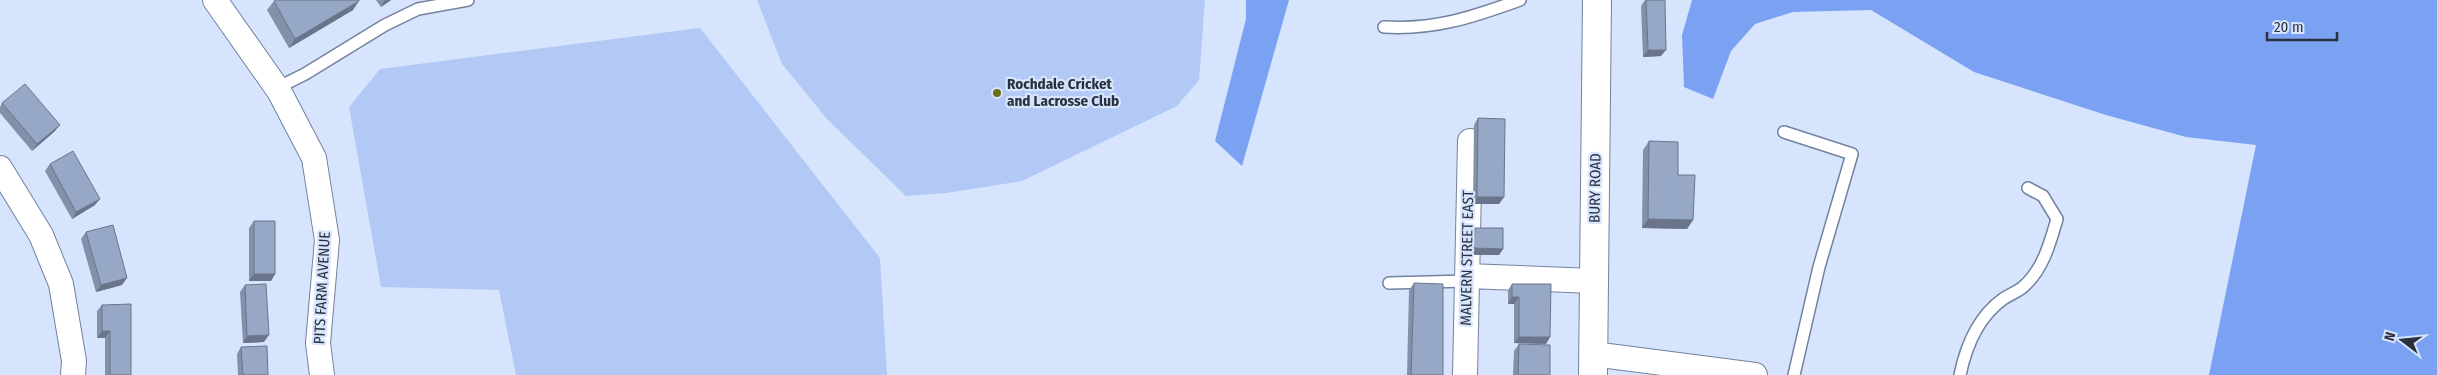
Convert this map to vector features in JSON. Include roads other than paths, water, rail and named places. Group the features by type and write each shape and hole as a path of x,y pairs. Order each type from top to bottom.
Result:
{"main road":[{"name":"BURY ROAD","path":"1593,365 1597,0"}],"street":[{"name":"PITS FARM AVENUE","path":"215,0 278,89 314,158 327,240 318,344 322,375"},
{"name":"MALVERN STREET EAST","path":"1465,375 1470,141"},
{"path":"0,168 41,235 61,284 74,361 72,375"},
{"path":"1467,279 1594,281"},
{"path":"1593,365 1755,375"}],"lane":[{"path":"278,89 385,25 418,9 468,0"},
{"path":"1384,27 1411,29 1466,20 1520,0"},
{"path":"1784,132 1852,154 1820,267 1794,375"},
{"path":"1960,375 1964,358 1978,324 2002,300 2024,287 2047,254 2057,219 2043,196 2028,188"},
{"path":"1389,283 1467,279"}],"place":[{"name":"Rochdale Cricket and Lacrosse Club","path":"997,93"}]}
